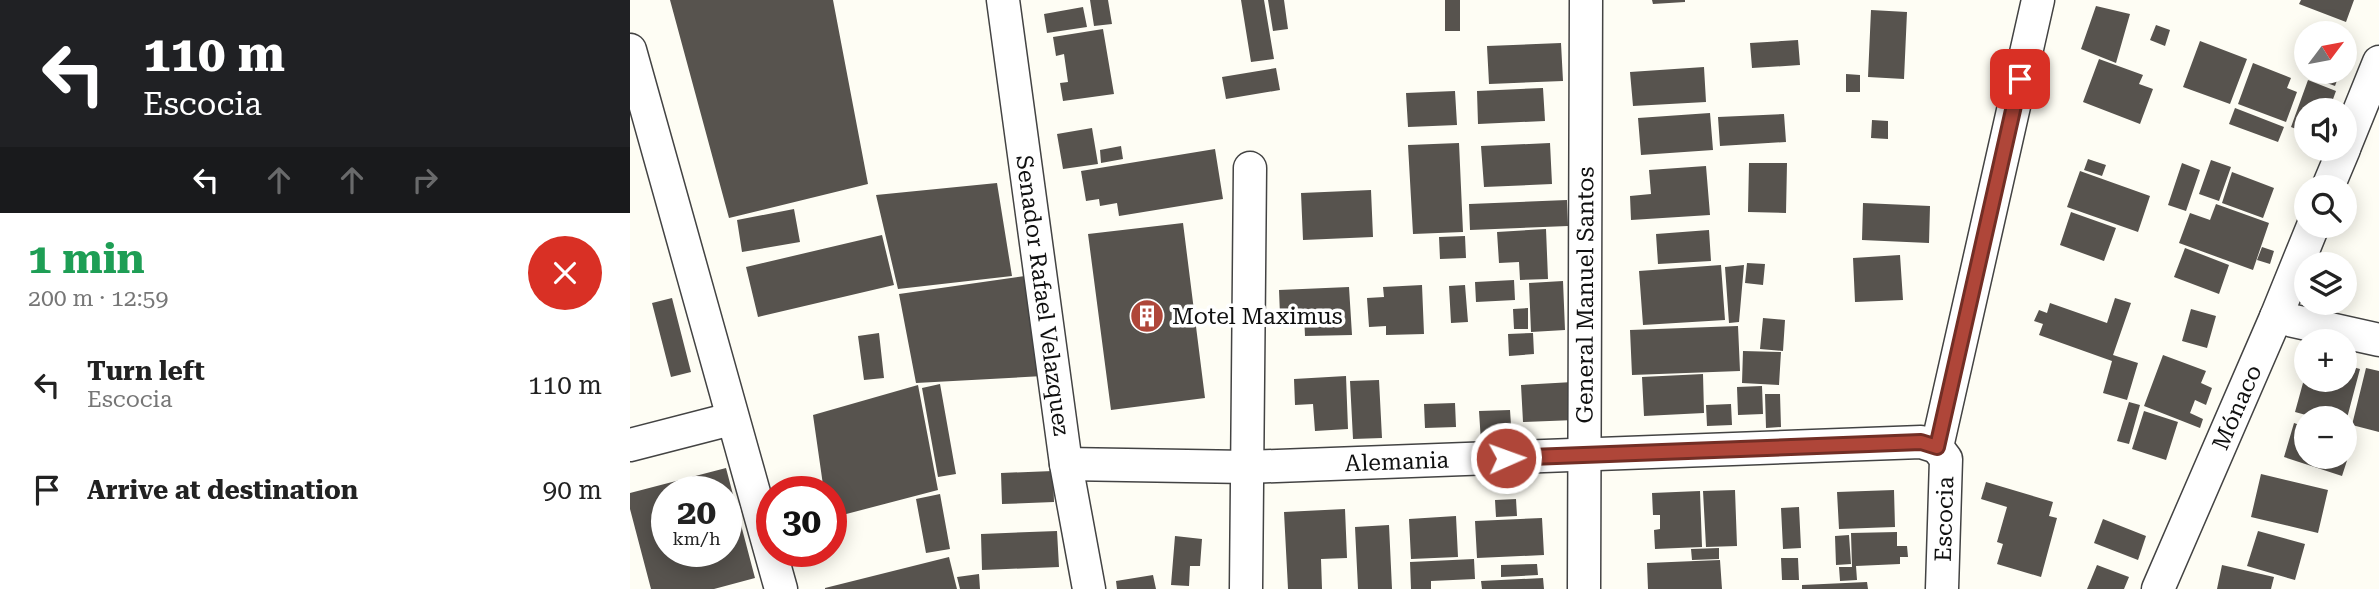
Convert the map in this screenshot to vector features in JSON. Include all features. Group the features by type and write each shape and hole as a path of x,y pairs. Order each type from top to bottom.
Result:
{"street":[{"name":"Senador Rafael Velazquez","path":"1003,0 1066,464 1089,589"},
{"name":"General Manuel Santos","path":"1584,589 1586,0"},
{"name":"Escocia","path":"1942,589 1946,459 1937,447 2038,0"},
{"path":"630,50 780,589"},
{"path":"2357,116 2379,62"},
{"path":"1246,589 1250,169"},
{"name":"Mónaco","path":"2158,589 2308,238"},
{"path":"2276,317 2379,340"},
{"path":"630,445 731,419"},
{"name":"Alemania","path":"1066,464 1247,467 1921,442 1937,447"}],"building":[{"path":"670,0 833,0 868,184 729,218"},
{"path":"1090,0 1108,0 1112,24 1094,26"},
{"path":"1241,0 1264,0 1274,59 1251,62"},
{"path":"1268,0 1284,0 1288,29 1273,31"},
{"path":"1445,0 1460,0 1460,31 1445,31"},
{"path":"1652,0 1685,0 1685,2 1653,4"},
{"path":"2301,0 2354,0 2346,21 2299,4"},
{"path":"2096,6 2130,14 2116,63 2081,49"},
{"path":"1083,7 1087,27 1047,33 1044,14"},
{"path":"1871,10 1907,12 1904,79 1868,77"},
{"path":"2156,25 2170,30 2165,46 2150,40"},
{"path":"1103,29 1114,94 1063,101 1060,83 1068,82 1064,54 1056,56 1053,37"},
{"path":"1798,40 1800,65 1752,68 1750,43"},
{"path":"2200,41 2247,59 2230,104 2183,87"},
{"path":"1561,43 1563,81 1489,84 1487,46"},
{"path":"2099,59 2143,75 2139,84 2153,89 2140,124 2083,102"},
{"path":"2253,63 2291,78 2287,88 2297,92 2286,122 2238,104"},
{"path":"1704,67 1706,102 1633,106 1630,72"},
{"path":"1276,68 1280,90 1226,99 1222,77"},
{"path":"1846,74 1860,75 1860,92 1846,92"},
{"path":"2307,84 2318,84 2336,91 2333,98 2301,98"},
{"path":"1543,88 1545,121 1478,124 1477,91"},
{"path":"1455,91 1457,125 1408,127 1406,93"},
{"path":"2235,108 2284,127 2278,142 2229,124"},
{"path":"1710,113 1713,150 1641,155 1638,118"},
{"path":"1784,114 1786,142 1720,146 1718,117"},
{"path":"1872,120 1888,121 1888,139 1871,138"},
{"path":"1092,128 1098,164 1063,169 1057,134"},
{"path":"1459,143 1463,232 1413,234 1408,145"},
{"path":"1550,143 1552,184 1484,187 1481,146"},
{"path":"1121,146 1123,159 1101,163 1100,150"},
{"path":"1215,149 1223,199 1119,216 1117,203 1100,206 1099,199 1086,201 1081,171"},
{"path":"2088,159 2106,165 2102,176 2084,170"},
{"path":"2211,160 2231,167 2219,201 2199,194"},
{"path":"1749,163 1787,163 1786,213 1748,212"},
{"path":"2182,163 2200,170 2186,211 2168,205"},
{"path":"1706,166 1710,215 1631,220 1630,196 1651,194 1649,170"},
{"path":"2080,171 2150,196 2138,232 2067,207"},
{"path":"2232,172 2274,188 2263,218 2222,203"},
{"path":"997,183 1012,276 898,289 876,195"},
{"path":"1371,190 1373,237 1303,240 1301,193"},
{"path":"1567,200 1568,226 1470,230 1469,204"},
{"path":"1863,203 1930,206 1929,243 1862,240"},
{"path":"2216,204 2269,223 2253,270 2179,243 2190,213 2210,220"},
{"path":"794,209 800,242 742,252 737,220"},
{"path":"2071,212 2116,228 2104,261 2060,245"},
{"name":"Motel Maximus","path":"1183,223 1205,398 1111,410 1088,234"},
{"path":"1546,229 1548,279 1520,280 1519,262 1499,263 1497,232"},
{"path":"1709,230 1711,261 1658,264 1656,234"},
{"path":"882,235 894,285 758,317 746,267"},
{"path":"1465,236 1466,258 1440,259 1439,237"},
{"path":"2262,247 2274,251 2270,264 2257,260"},
{"path":"2185,248 2229,265 2219,294 2174,277"},
{"path":"1900,255 1903,300 1855,302 1853,258"},
{"path":"1747,263 1765,264 1763,285 1745,283"},
{"path":"1721,265 1725,320 1643,325 1639,271"},
{"path":"1744,265 1739,322 1729,323 1725,267"},
{"path":"1032,275 1043,376 916,383 899,294"},
{"path":"1514,280 1515,300 1476,302 1475,282"},
{"path":"1563,281 1565,330 1531,332 1529,283"},
{"path":"1422,285 1424,334 1386,335 1386,326 1369,327 1367,298 1384,297 1383,287"},
{"path":"1465,285 1468,322 1451,323 1449,286"},
{"path":"1349,287 1352,335 1305,336 1304,314 1280,315 1279,290"},
{"path":"672,298 691,372 671,377 652,303"},
{"path":"2115,298 2131,303 2113,355 2138,363 2127,400 2103,393 2112,361 2039,335 2043,324 2034,321 2039,310 2047,313 2050,303 2107,323"},
{"path":"1528,308 1528,329 1514,329 1513,309"},
{"path":"2191,309 2216,316 2207,348 2182,341"},
{"path":"1763,318 1785,320 1783,351 1760,349"},
{"path":"1738,326 1740,371 1632,375 1630,330"},
{"path":"879,333 884,378 864,380 858,336"},
{"path":"1533,333 1534,354 1509,356 1508,334"},
{"path":"1743,351 1781,352 1779,385 1742,383"},
{"path":"2163,355 2206,371 2201,383 2212,388 2206,405 2195,400 2190,413 2203,419 2200,428 2144,406"},
{"path":"2366,368 2379,371 2379,432 2357,426 2357,406"},
{"path":"1703,374 1704,413 1644,416 1642,377"},
{"path":"1346,376 1348,429 1315,431 1313,404 1295,405 1294,379"},
{"path":"1379,380 1382,438 1353,439 1350,381"},
{"path":"1573,382 1575,420 1523,422 1521,385"},
{"path":"940,384 956,474 938,477 922,388"},
{"path":"918,385 938,490 847,514 847,476 822,476 813,415"},
{"path":"1762,386 1763,414 1738,415 1737,387"},
{"path":"2300,392 2354,392 2350,406 2297,406"},
{"path":"1765,394 1780,394 1781,427 1766,428"},
{"path":"2129,402 2140,405 2129,444 2117,441"},
{"path":"1455,403 1456,427 1425,428 1424,404"},
{"path":"1731,404 1732,425 1707,426 1706,405"},
{"path":"1510,410 1512,440 1481,442 1479,411"},
{"path":"2144,411 2178,422 2166,460 2132,449"},
{"path":"2294,423 2294,460 2284,457"},
{"path":"726,468 728,476 695,476"},
{"path":"2321,469 2344,469 2342,476"},
{"path":"1053,471 1054,502 1002,504 1001,473"},
{"path":"2261,474 2328,490 2318,533 2251,517"},
{"path":"1986,482 2053,502 2049,516 2057,518 2041,577 1997,564 2003,544 1997,542 2007,507 1981,499"},
{"path":"651,488 651,567 742,567 742,529 755,578 714,589 651,589 630,509 630,493"},
{"path":"1735,490 1737,546 1706,547 1703,491"},
{"path":"1894,490 1895,527 1839,529 1837,492"},
{"path":"1700,491 1702,547 1655,549 1654,530 1660,529 1660,515 1653,515 1652,493"},
{"path":"940,494 950,549 926,553 916,499"},
{"path":"1516,499 1517,516 1496,517 1495,500"},
{"path":"1799,507 1801,548 1783,549 1781,508"},
{"path":"1345,509 1347,558 1321,559 1322,589 1288,589 1284,512"},
{"path":"1456,516 1458,557 1411,559 1409,519"},
{"path":"1542,518 1544,555 1477,558 1475,521"},
{"path":"2103,519 2146,536 2138,560 2094,543"},
{"path":"1389,525 1392,589 1358,589 1355,527"},
{"path":"1057,531 1059,567 982,570 981,534"},
{"path":"2258,531 2305,544 2295,580 2247,566"},
{"path":"1897,532 1897,546 1907,546 1908,557 1900,557 1900,564 1856,566 1857,580 1840,581 1839,567 1852,567 1851,533"},
{"path":"1849,535 1851,564 1836,565 1835,536"},
{"path":"1175,536 1202,539 1200,566 1190,566 1189,586 1171,585"},
{"path":"1719,548 1719,559 1692,560 1691,549"},
{"path":"949,557 957,589 825,589 825,588"},
{"path":"1781,558 1798,558 1799,580 1782,580"},
{"path":"1474,559 1475,579 1431,581 1431,589 1411,589 1410,562"},
{"path":"1720,560 1722,589 1648,589 1647,563"},
{"path":"1537,564 1538,575 1501,577 1501,565"},
{"path":"2097,565 2129,577 2124,589 2087,589"},
{"path":"2222,565 2274,577 2271,589 2217,589"},
{"path":"979,574 980,589 960,589 957,577"},
{"path":"1153,575 1156,589 1117,589 1116,581"},
{"path":"1543,578 1544,589 1482,589 1481,581"},
{"path":"1867,582 1868,589 1802,589 1802,585"}],"place":[{"name":"Motel Maximus","path":"1147,316"}],"route":[{"path":"1506,458 1921,442 1937,447 2020,79"}]}
